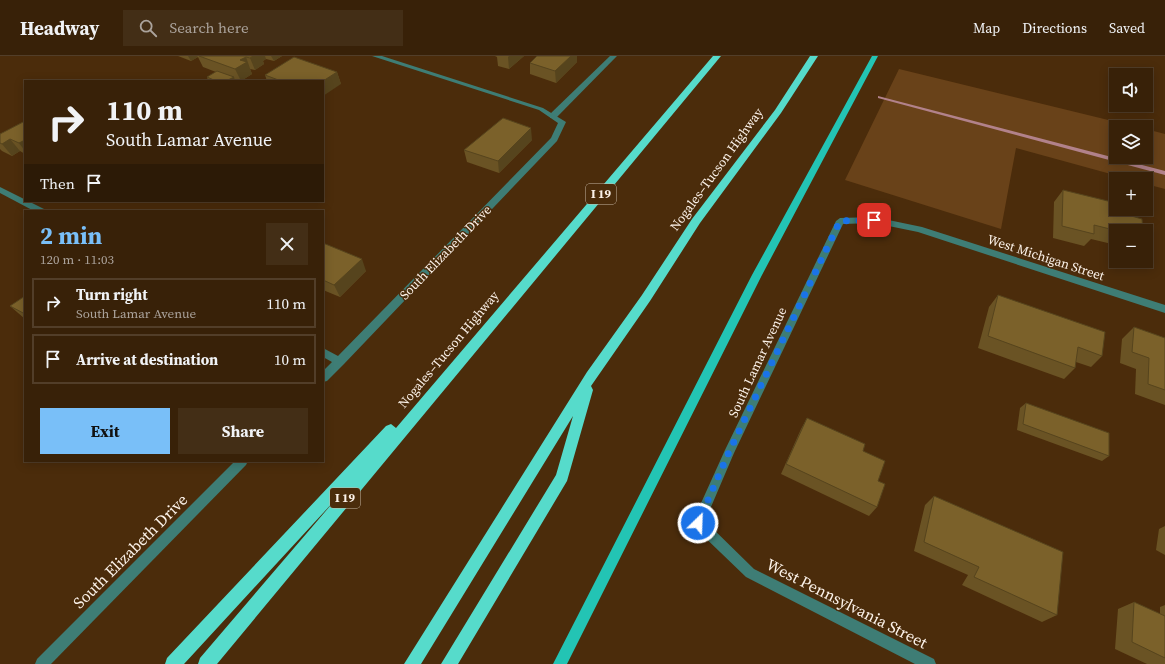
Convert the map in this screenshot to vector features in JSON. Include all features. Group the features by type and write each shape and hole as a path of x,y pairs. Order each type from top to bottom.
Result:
{"highway":[{"name":"Nogales–Tucson Highway","path":"206,664 717,56"},
{"name":"Nogales–Tucson Highway","path":"412,664 591,376 646,298 696,221 778,112 814,56"},
{"path":"173,664 484,332"},
{"path":"449,664 562,477 591,376"}],"main road":[{"path":"560,664 757,275 875,56"}],"street":[{"path":"375,56 541,109 553,116 614,56"},
{"name":"South Elizabeth Drive","path":"324,377 554,139 562,122 553,116"},
{"path":"0,190 40,210"},
{"name":"South Lamar Avenue","path":"750,573 698,523 729,452 840,221 874,220 919,229"},
{"name":"West Michigan Street","path":"919,229 1165,309"},
{"path":"324,353 340,361"},
{"name":"South Elizabeth Drive","path":"42,664 241,462"},
{"name":"West Pennsylvania Street","path":"750,573 929,664"}],"shaded area":[{"path":"899,69 1109,120 1109,164 1153,164 1153,131 1165,134 1165,189 1153,186 1153,172 1109,172 1109,174 1016,148 1001,229 845,180"}],"building":[{"path":"199,56 253,56 240,60 247,62 235,69"},
{"path":"537,56 571,56 555,71 530,63"},
{"path":"294,57 337,72 324,80 278,80 265,75"},
{"path":"217,71 234,77 228,80 214,80 207,77"},
{"path":"503,118 531,128 498,161 464,150"},
{"path":"24,122 24,140 19,143 10,139 2,144 0,143 0,134"},
{"path":"1063,190 1109,201 1109,216 1131,216 1142,219 1142,224 1109,224 1109,229 1094,225 1094,234 1062,226"},
{"path":"324,243 362,259 334,285 324,280"},
{"path":"998,295 1105,332 1102,356 1078,347 1075,368 988,336"},
{"path":"24,297 24,313 10,306"},
{"path":"1134,327 1165,338 1165,390 1148,384 1149,358 1132,352"},
{"path":"1026,403 1109,433 1109,456 1023,424"},
{"path":"807,418 865,444 863,451 885,461 878,481 885,484 877,507 786,464"},
{"path":"934,496 1063,552 1057,615 974,577 979,567 924,542"},
{"path":"1134,602 1165,616 1165,658 1132,642"}],"waterway":[{"path":"880,97 1165,173"}],"route":[{"path":"698,523 729,452 840,221 874,220"}]}
